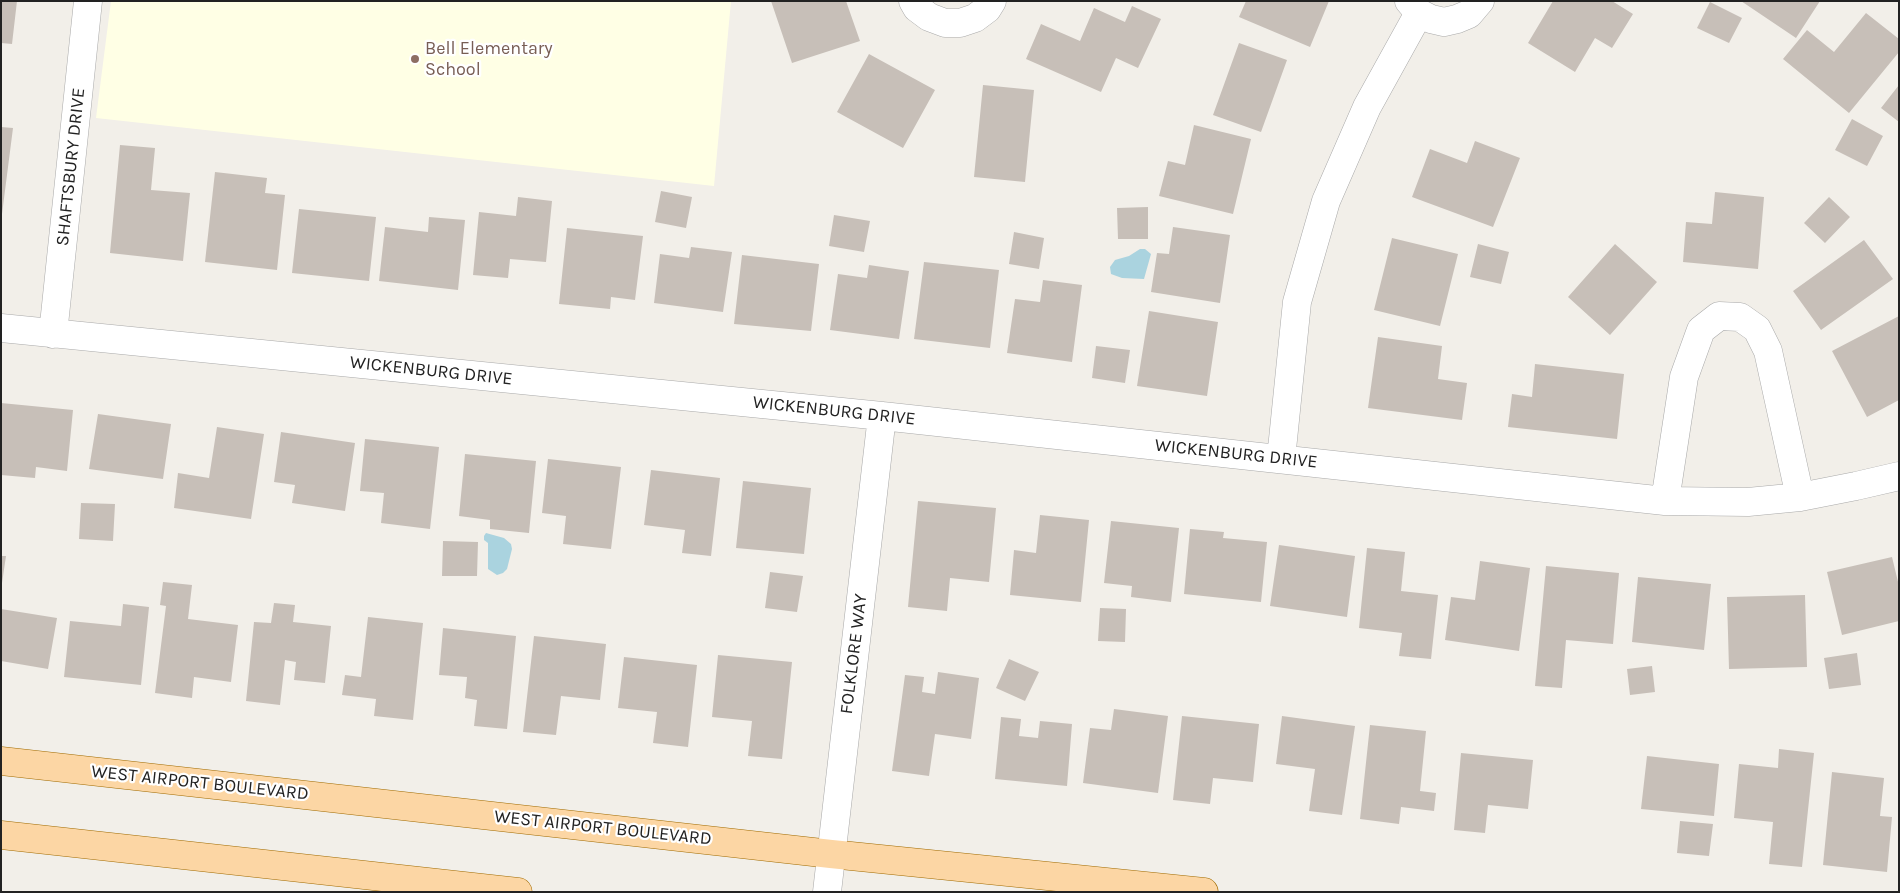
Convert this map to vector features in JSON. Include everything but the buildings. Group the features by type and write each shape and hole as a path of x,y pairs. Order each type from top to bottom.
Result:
{"main road":[{"name":"WEST AIRPORT BOULEVARD","path":"1,761 831,854 1204,892"},
{"path":"1,835 518,892"}],"street":[{"name":"SHAFTSBURY DRIVE","path":"53,334 88,1"},
{"path":"913,1 917,8 929,18 945,23 960,23 974,18 987,9 992,1"},
{"path":"1281,459 1296,302 1326,201 1414,7 1431,19 1444,22 1457,20 1469,14 1480,1"},
{"path":"1666,501 1684,378 1701,330 1719,316 1740,317 1756,329 1768,351 1800,497"},
{"name":"WICKENBURG DRIVE","path":"1,328 882,416 1666,501 1748,502 1800,497 1899,476"},
{"name":"FOLKLORE WAY","path":"827,892 882,416"}],"shaded area":[{"name":"Bell Elementary School","path":"111,1 731,1 714,186 96,118"}],"water":[{"path":"1140,249 1145,249 1151,254 1144,279 1122,278 1111,274 1110,267 1115,260 1129,256"},
{"path":"486,533 504,538 511,544 512,549 507,569 503,573 497,575 488,569 488,543 484,540"}],"place":[{"name":"Bell Elementary School","path":"415,59"}]}
